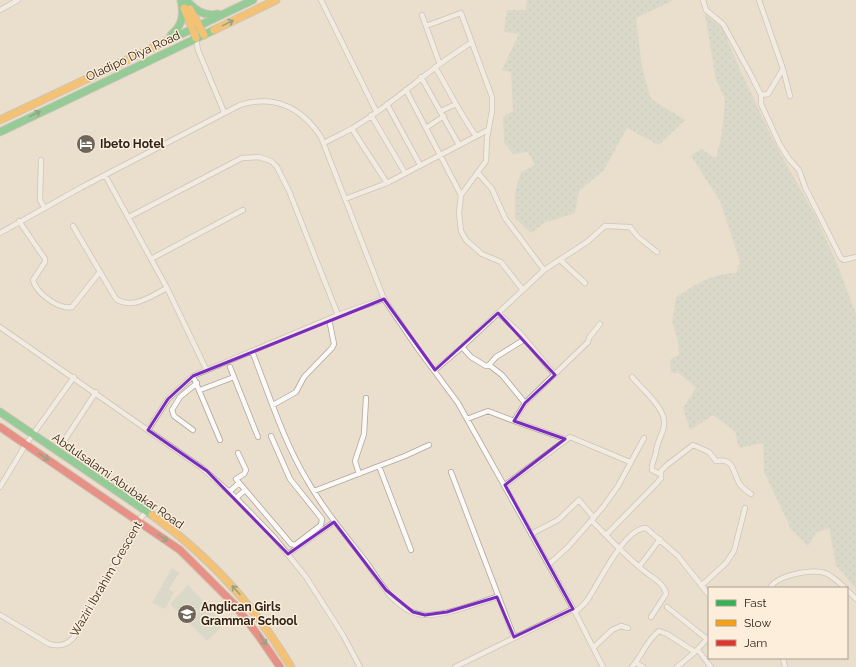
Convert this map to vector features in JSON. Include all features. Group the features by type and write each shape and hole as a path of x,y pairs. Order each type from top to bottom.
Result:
{"main road":[{"path":"181,0 196,26 204,34"},
{"path":"157,45 177,30 181,25 183,16 181,0"},
{"path":"185,0 196,26 196,38"},
{"path":"185,0 195,10 207,15 215,15 234,9"},
{"name":"Oladipo Diya Road","path":"0,120 252,0"},
{"name":"Oladipo Diya Road","path":"0,132 276,0"},
{"name":"Abdulsalami Abubakar Road","path":"0,412 146,511 186,541 229,582 250,606 274,638 291,667"},
{"name":"Abdulsalami Abubakar Road","path":"0,426 180,550 205,573 250,622 280,667"}],"street":[{"path":"0,10 18,0"},
{"path":"321,0 376,111"},
{"path":"703,0 706,10 724,26 761,96 761,104 780,145 789,159 799,170 804,187 841,258 844,260 856,257"},
{"path":"759,0 790,96"},
{"path":"426,26 461,13 492,97 492,118 488,130 486,160 478,174 461,195 459,213 461,231 464,237 486,257 501,262 522,289"},
{"path":"422,15 439,62"},
{"path":"196,38 198,50 224,112"},
{"path":"324,143 352,129 406,90 439,62 471,43"},
{"path":"435,66 461,115 476,136"},
{"path":"761,96 768,94 782,69"},
{"path":"420,78 442,113 459,145"},
{"path":"406,90 461,195"},
{"path":"0,233 44,207 224,112 249,102 266,101 286,105 300,112 309,120 324,143 384,299 418,349 435,370 467,419 574,610 603,667"},
{"path":"387,104 420,166"},
{"path":"426,128 442,113 456,104"},
{"path":"371,115 405,173"},
{"path":"352,129 387,183"},
{"path":"345,199 387,183 488,130"},
{"path":"129,217 242,158 259,156 269,160 277,167 289,191 338,315"},
{"path":"41,160 40,200 44,207"},
{"path":"478,174 492,189 505,218 544,270"},
{"path":"105,175 167,288 206,369"},
{"path":"151,259 244,210"},
{"path":"19,221 45,259 33,280 37,288 49,299 64,307 72,307 100,272"},
{"path":"73,226 113,295 123,302 136,303 145,300 167,288"},
{"path":"435,370 462,347 522,289 544,270 587,242 606,226 630,227 638,237 657,252"},
{"path":"560,260 585,284"},
{"path":"148,430 168,399 194,376 206,369 338,315 384,299"},
{"path":"498,313 525,339 555,375"},
{"path":"273,405 296,392 307,374 332,348 334,344 329,319"},
{"path":"514,421 525,404 588,342 589,338 600,324"},
{"path":"0,327 96,392 207,471 236,498 288,554 320,597 360,667"},
{"path":"489,365 501,354 525,339"},
{"path":"462,347 475,360 486,366 489,365 502,376 525,404"},
{"path":"252,351 294,454 314,491 334,522 386,590 409,611 425,615 447,612 497,597"},
{"path":"230,367 258,437"},
{"path":"194,376 220,440"},
{"path":"632,376 661,411 664,421 664,428 656,445 651,468 660,474"},
{"path":"0,487 32,435 74,377"},
{"path":"200,390 234,377"},
{"path":"193,430 174,416 172,410 180,397 197,383"},
{"path":"62,444 96,392"},
{"path":"359,474 355,461 364,434 366,398"},
{"path":"467,419 488,411 565,439"},
{"path":"238,453 246,470 244,474 236,479 293,545 323,522 290,479 271,436"},
{"path":"505,485 565,439 571,437 630,462"},
{"path":"548,564 562,554 593,519 618,486 644,438"},
{"path":"314,491 429,445"},
{"path":"606,535 656,484 661,478 660,474 666,464 694,445 711,454 716,461 722,460 728,462 741,485 751,494"},
{"path":"379,466 411,550"},
{"path":"451,472 497,597 514,637"},
{"path":"229,492 239,483"},
{"path":"236,498 245,490"},
{"path":"531,534 558,520 579,500 619,550 660,583 666,592 651,617"},
{"path":"702,586 726,563 734,551 745,508"},
{"name":"Waziri Ibrahim Crescent","path":"0,615 49,644 57,646 70,642 138,521 146,511"},
{"path":"288,554 334,522"},
{"path":"455,667 514,637 574,610 588,599 598,580 632,534 642,528 646,528 678,556 708,594"},
{"path":"639,567 660,539"},
{"path":"771,587 777,580 806,572 817,572 831,576 844,587"},
{"path":"848,591 856,599"},
{"path":"667,607 708,638 696,651 677,667"},
{"path":"594,647 616,628 621,626 628,628"},
{"path":"632,667 651,639 659,631 696,651 711,667"},
{"path":"466,662 469,667"},
{"path":"636,663 643,667"}],"highlighted area":[{"path":"384,299 435,370 498,313 555,375 525,403 514,421 565,439 505,485 573,609 514,637 497,597 447,612 425,615 413,612 386,590 334,522 288,554 207,471 148,430 168,399 193,376"}],"green space":[{"path":"527,0 674,0 636,18 642,67 651,99 685,120 659,145 627,128 604,170 579,191 575,213 544,223 531,233 515,218 515,192 521,172 535,165 528,152 513,154 504,142 503,117 513,111 511,72 502,70 519,34 504,32 507,10 526,10"},
{"path":"705,14 722,27 773,140 816,217 838,266 856,314 856,589 836,565 829,528 816,533 808,546 791,529 764,472 763,443 739,448 735,431 713,415 690,430 683,408 696,388 679,373 671,373 670,360 679,354 678,340 672,323 676,297 704,280 719,275 736,273 740,262 720,201 691,156 701,149 716,158 722,134 725,99 716,80"},
{"path":"172,568 179,573 169,589 162,585"},
{"path":"188,585 225,624 207,641 170,604"},
{"path":"162,586 174,592 165,609 152,603"}],"traffic: fast":[{"path":"171,35 178,27 182,19 181,0"},
{"path":"186,0 193,7 204,14 218,14"},
{"path":"169,40 253,0"},
{"path":"0,132 214,30"},
{"path":"0,412 152,515"}],"traffic: slow":[{"path":"214,30 276,0"},
{"path":"184,8 196,38"},
{"path":"190,9 204,35"},
{"path":"0,120 169,40"},
{"path":"152,515 193,547 212,565 262,623 291,667"}],"traffic: jam":[{"path":"0,427 180,550 234,604 280,667"}],"place":[{"name":"Ibeto Hotel","path":"86,144"},
{"name":"Anglican Girls Grammar School","path":"187,614"}]}
